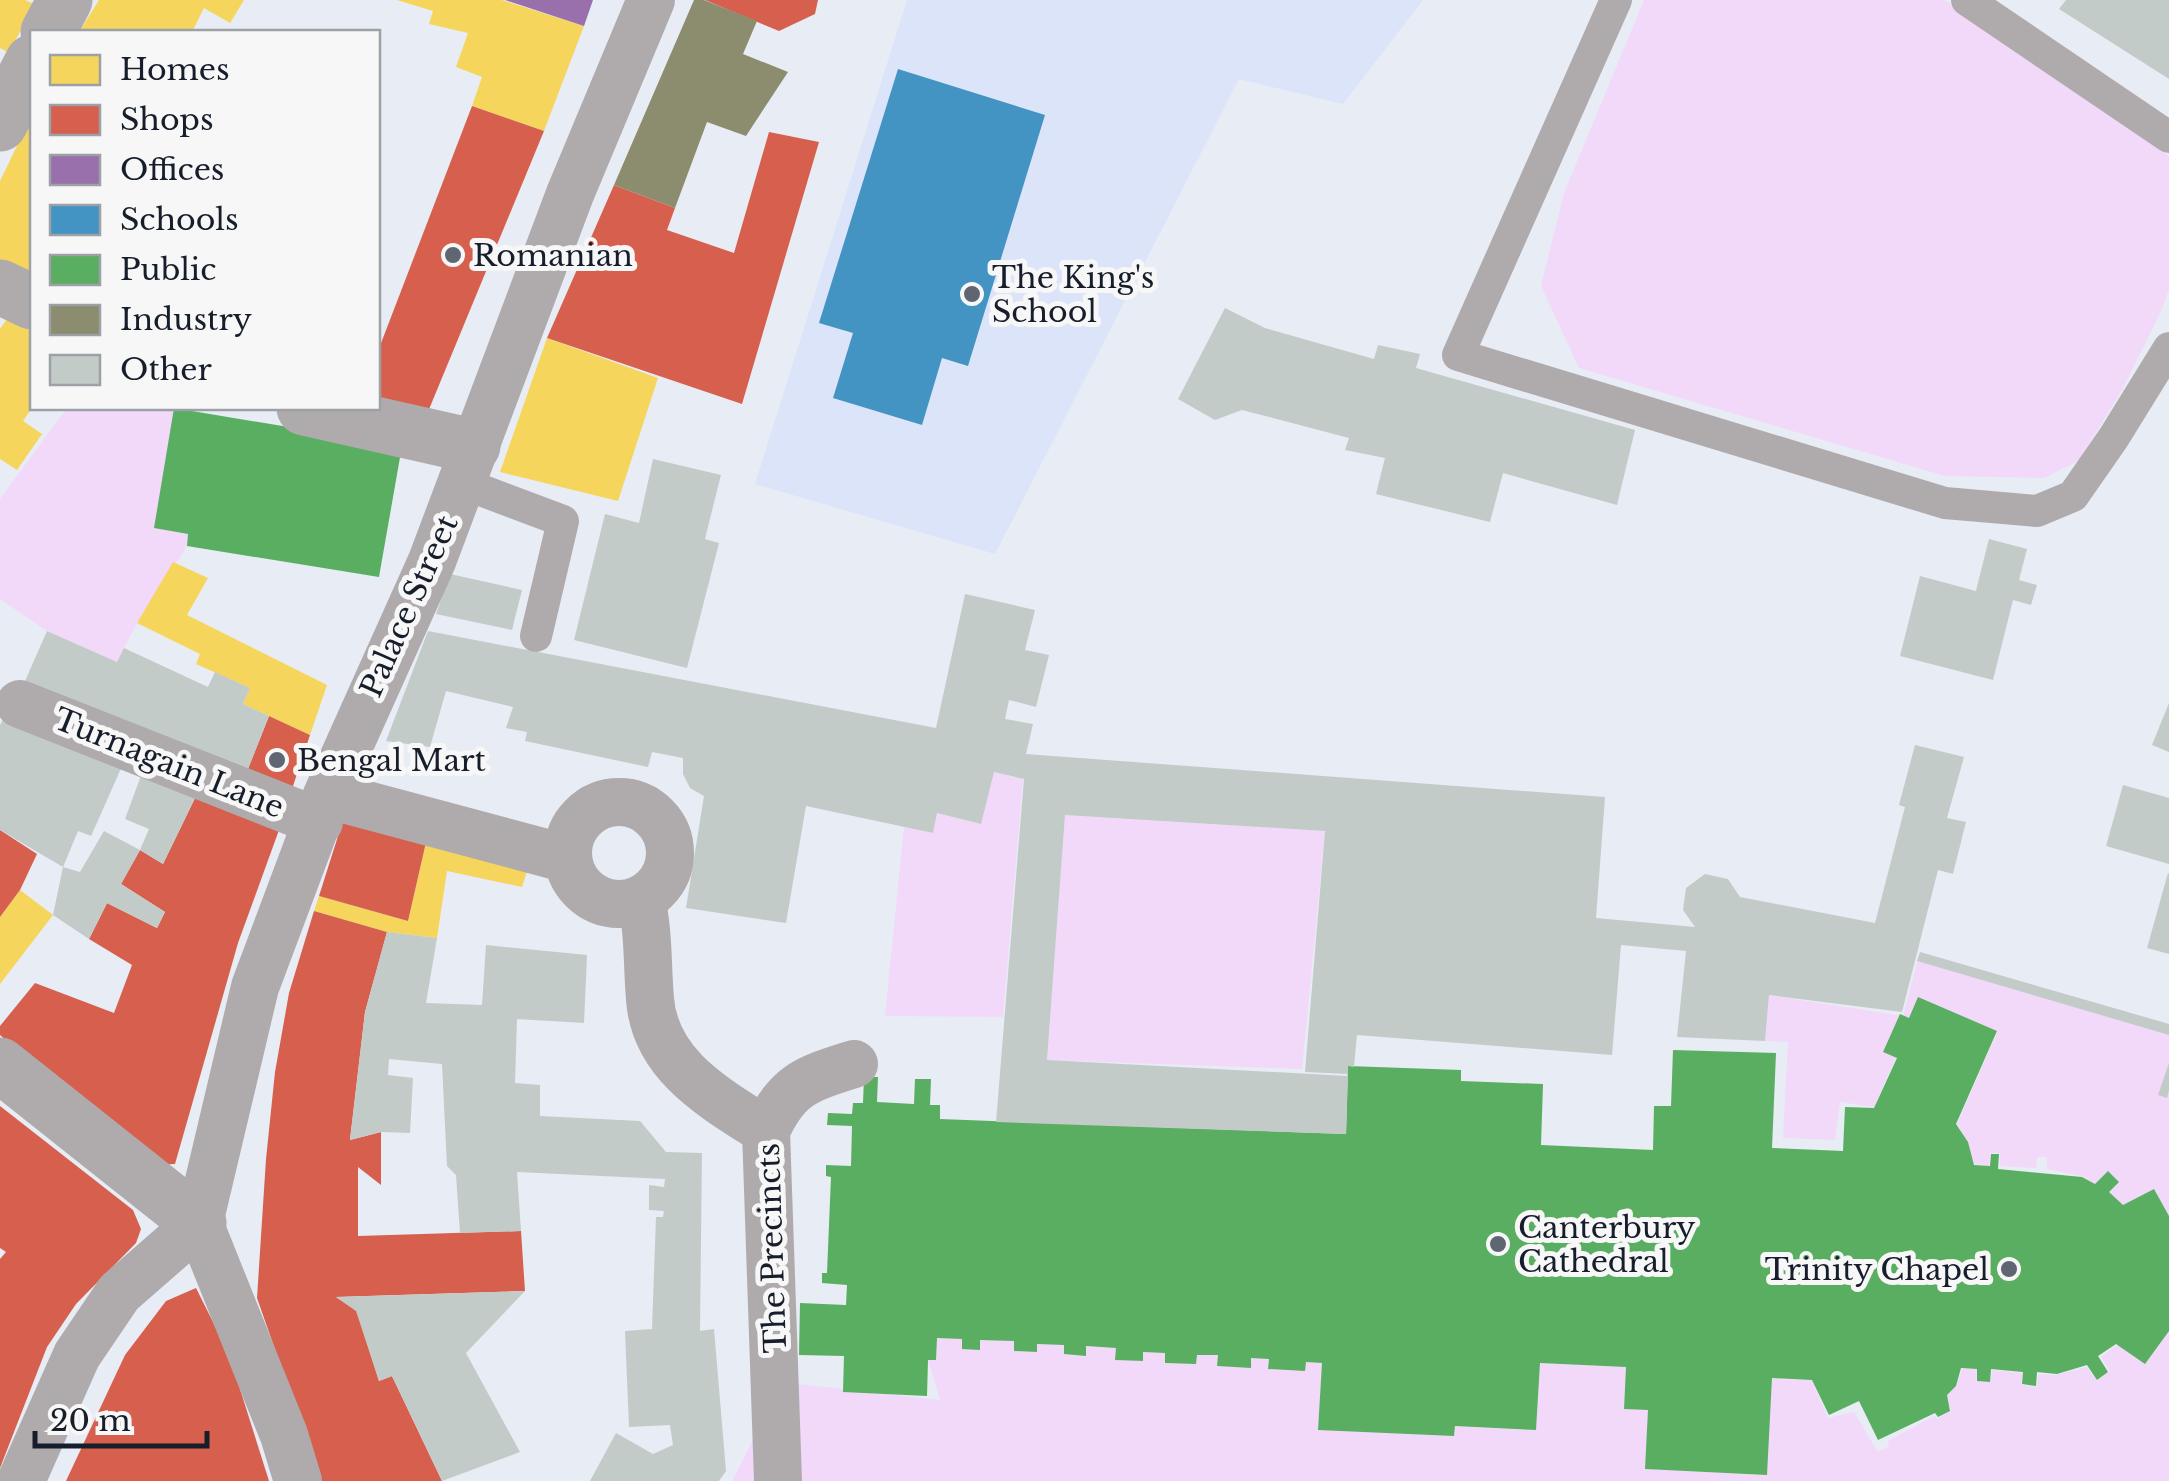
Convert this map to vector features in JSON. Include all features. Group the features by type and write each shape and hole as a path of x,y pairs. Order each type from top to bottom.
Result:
{"street":[{"path":"49,30 65,0"},
{"name":"Palace Street","path":"199,1223 255,987 432,561 570,194 651,0"},
{"path":"0,124 30,66"},
{"path":"0,286 30,301"},
{"path":"310,410 467,465"},
{"name":"Turnagain Lane","path":"10,699 330,805 568,859"},
{"path":"602,804 636,804 652,812 669,842 666,876 642,899 610,904 594,898 572,875 568,859 569,842 576,826 602,804"},
{"path":"642,899 648,927 652,1014 664,1048 684,1073 766,1132"},
{"name":"The Precincts","path":"778,1481 766,1132 779,1103 810,1078 854,1064"},
{"path":"0,1065 199,1223 284,1435 298,1481"},
{"path":"22,1481 77,1355 118,1293 199,1223"}],"lane":[{"path":"1616,0 1458,355 1945,503 2037,511 2073,496 2169,348"},
{"path":"1967,0 2169,137"},
{"path":"467,465 563,520 536,636"}],"shaded area":[{"name":"The King's School","path":"907,0 1423,0 1343,104 1239,79 995,554 755,484"},
{"path":"1644,0 1945,0 2161,148 2169,157 2169,289 2121,392 2078,461 2044,478 1945,476 1579,368 1541,286 1564,193"},
{"path":"66,410 174,410 187,546 137,623 117,662 47,631 0,599 0,499"},
{"path":"994,772 1023,779 1003,1017 885,1016 904,827 932,833 937,813 980,824"},
{"path":"1065,815 1325,831 1302,1069 1047,1060"},
{"path":"1920,952 2169,1024 2169,1216 2154,1189 2123,1205 2109,1192 2119,1182 2109,1172 2095,1184 2082,1176 2047,1169 2047,1157 2037,1157 2036,1168 2000,1166 2000,1153 1990,1153 1989,1166 1974,1164 1968,1142 1957,1124 1998,1031 1920,1003 1874,1107 1840,1102 1835,1140 1783,1138 1788,1042 1765,1041 1769,995 1903,1016"},
{"path":"2169,1331 2169,1481 732,1481 772,1402 771,1381 940,1400 928,1360 936,1359 937,1338 1014,1341 1015,1351 1036,1352 1037,1344 1064,1345 1064,1354 1085,1356 1086,1346 1116,1348 1116,1360 1142,1361 1143,1352 1165,1353 1165,1363 1196,1364 1197,1355 1218,1355 1218,1366 1250,1368 1251,1358 1269,1359 1268,1369 1304,1371 1306,1362 1322,1363 1318,1429 1454,1436 1455,1426 1536,1430 1540,1363 1626,1367 1624,1409 1648,1410 1646,1469 1766,1475 1772,1379 1812,1380 1828,1418 1854,1412 1878,1452 1889,1446 1888,1441 1951,1411 1947,1395 1957,1385 1962,1369 1977,1369 1976,1381 1990,1382 1992,1370 2023,1373 2021,1385 2036,1387 2039,1374 2056,1375 2087,1367 2097,1381 2110,1371 2101,1357 2117,1345"}],"building: Homes":[{"path":"0,0 34,4 9,53 0,48"},
{"path":"99,0 244,0 230,23 204,8 193,30 80,30"},
{"path":"397,0 502,0 584,26 544,131 472,106 482,77 456,67 468,33 429,24 433,11"},
{"path":"30,119 30,277 0,264 0,181"},
{"path":"18,303 30,312 31,410 23,421 42,434 17,470 0,459 0,329"},
{"path":"547,338 658,378 618,501 500,472"},
{"path":"173,562 208,578 187,615 327,685 310,735 243,704 250,688 196,664 200,654 137,623"},
{"path":"427,838 530,862 522,887 447,871 437,938 387,932 314,911 319,896 408,921"},
{"path":"20,890 53,915 0,984 0,917"}],"building: Shops":[{"path":"705,0 818,0 815,14 779,31"},
{"path":"472,106 544,131 425,419 380,401 380,346"},
{"path":"769,132 819,142 742,404 547,338 614,185 675,208 667,230 734,253"},
{"name":"Bengal Mart","path":"269,716 310,735 287,804 242,784"},
{"path":"196,796 279,830 238,943 175,1164 154,1165 0,1035 0,1026 35,983 114,1013 132,965 89,939 107,903 157,928 165,912 121,884 140,850 163,864"},
{"path":"345,814 427,838 408,921 319,896"},
{"path":"0,830 37,854 20,890 0,917"},
{"path":"314,911 387,932 365,1012 350,1140 381,1132 381,1185 358,1167 358,1236 521,1231 525,1291 336,1297 357,1311 379,1381 392,1376 442,1481 321,1481 257,1298 275,1072 289,993"},
{"path":"0,1106 133,1210 141,1229 136,1243 76,1304 47,1347 0,1468 0,1259 6,1252 0,1248"},
{"path":"196,1288 229,1354 269,1481 66,1481 125,1355 166,1301"}],"building: Offices":[{"path":"505,0 593,0 584,26"}],"building: Schools":[{"path":"898,69 1045,115 968,366 942,358 922,425 833,398 853,333 819,323"}],"building: Public":[{"path":"174,410 402,446 379,577 187,546 188,534 154,528"},
{"name":"Canterbury Cathedral","path":"1918,997 1997,1031 1956,1124 1968,1142 1974,1165 1990,1166 1991,1154 1999,1154 1998,1169 2082,1177 2095,1184 2108,1171 2119,1182 2109,1192 2123,1205 2154,1189 2169,1216 2169,1331 2145,1364 2116,1344 2098,1356 2108,1372 2097,1380 2087,1365 2057,1374 2037,1372 2036,1386 2022,1384 2023,1372 1991,1369 1990,1382 1977,1381 1977,1369 1961,1368 1956,1386 1947,1395 1950,1411 1938,1417 1935,1413 1878,1440 1859,1401 1829,1415 1812,1380 1772,1378 1767,1475 1645,1469 1648,1410 1624,1409 1626,1367 1540,1363 1536,1430 1455,1426 1454,1436 1318,1430 1322,1363 1306,1362 1305,1371 1268,1369 1269,1359 1251,1358 1251,1368 1217,1366 1218,1355 1197,1355 1196,1364 1165,1363 1165,1353 1143,1352 1143,1361 1115,1360 1116,1348 1086,1346 1086,1356 1064,1354 1064,1345 1037,1344 1037,1352 1014,1351 1014,1341 980,1340 980,1350 962,1349 962,1339 937,1338 936,1360 928,1360 927,1396 843,1392 844,1356 799,1355 800,1303 846,1305 847,1285 822,1283 822,1273 827,1273 831,1177 826,1176 826,1165 851,1166 852,1126 827,1125 828,1113 852,1114 853,1103 863,1103 864,1077 878,1077 877,1102 914,1104 915,1079 931,1079 930,1105 940,1105 940,1119 1346,1134 1348,1066 1461,1070 1461,1081 1543,1084 1541,1145 1653,1150 1654,1106 1671,1106 1673,1050 1776,1053 1772,1148 1843,1151 1845,1107 1874,1108 1897,1058 1883,1052 1900,1014 1909,1018"}],"building: Industry":[{"path":"694,0 704,0 757,21 743,54 788,72 746,136 707,122 675,208 614,185"}],"building: Other":[{"path":"2066,0 2169,0 2169,79 2059,9"},
{"path":"1225,308 1265,328 1374,359 1378,345 1420,354 1416,368 1635,430 1617,505 1503,473 1490,522 1376,494 1385,458 1345,450 1349,438 1242,410 1215,420 1178,399"},
{"path":"653,459 721,475 705,539 719,543 687,668 574,640 605,514 639,523"},
{"path":"1989,539 2027,549 2019,580 2037,585 2031,605 2013,600 1993,680 1900,656 1920,576 1976,591"},
{"path":"450,574 522,590 512,630 436,614"},
{"path":"965,594 1035,610 1025,650 1049,655 1036,707 1009,700 1005,719 1033,724 1026,754 1605,797 1596,918 1695,927 1683,910 1686,888 1705,874 1728,879 1740,897 1875,923 1905,807 1899,805 1915,745 1964,757 1947,818 1966,822 1953,874 1938,870 1902,1012 1769,995 1765,1041 1677,1037 1686,951 1621,945 1612,1055 1357,1035 1354,1067 1348,1066 1348,1074 1305,1072 1325,831 1065,815 1047,1060 1348,1076 1346,1134 996,1122 1024,779 994,772 981,824 937,813 933,833 806,806 786,923 686,908 704,796 690,788 683,774 683,758 652,752 648,767 525,741 527,732 506,728 513,707 446,691 430,747 386,741 428,631 936,728"},
{"path":"47,631 117,662 124,648 208,687 215,672 250,688 243,704 269,716 242,784 22,688"},
{"path":"2169,703 2169,752 2152,745"},
{"path":"6,715 123,764 91,836 78,831 63,867 0,830 0,725"},
{"path":"142,773 196,796 163,864 140,850 149,829 125,819"},
{"path":"2123,785 2169,798 2169,864 2106,846"},
{"path":"104,831 140,850 121,884 165,912 157,928 107,903 89,939 53,915 63,867 80,872"},
{"path":"2169,874 2169,954 2147,948"},
{"path":"387,932 437,938 426,1003 482,1005 486,945 587,955 584,1023 517,1019 515,1083 540,1085 540,1116 640,1121 666,1152 702,1153 700,1331 714,1329 726,1471 719,1481 590,1481 616,1433 653,1454 673,1445 670,1425 629,1427 625,1331 652,1329 656,1217 663,1217 664,1211 649,1210 649,1185 664,1187 665,1179 517,1172 521,1231 460,1233 456,1175 447,1166 442,1064 389,1059 388,1075 413,1078 410,1133 381,1132 350,1140 365,1012"},
{"path":"1920,952 2169,1024 2169,1035 1917,961"},
{"path":"2169,1063 2169,1090 2167,1098 2158,1095"},
{"path":"525,1291 466,1353 520,1452 442,1481 392,1376 379,1381 356,1311 336,1297"}],"place":[{"name":"Romanian","path":"453,255"},
{"name":"The King's School","path":"972,294"},
{"name":"Bengal Mart","path":"277,760"},
{"name":"Canterbury Cathedral","path":"1498,1244"},
{"name":"Trinity Chapel","path":"2009,1269"}]}
